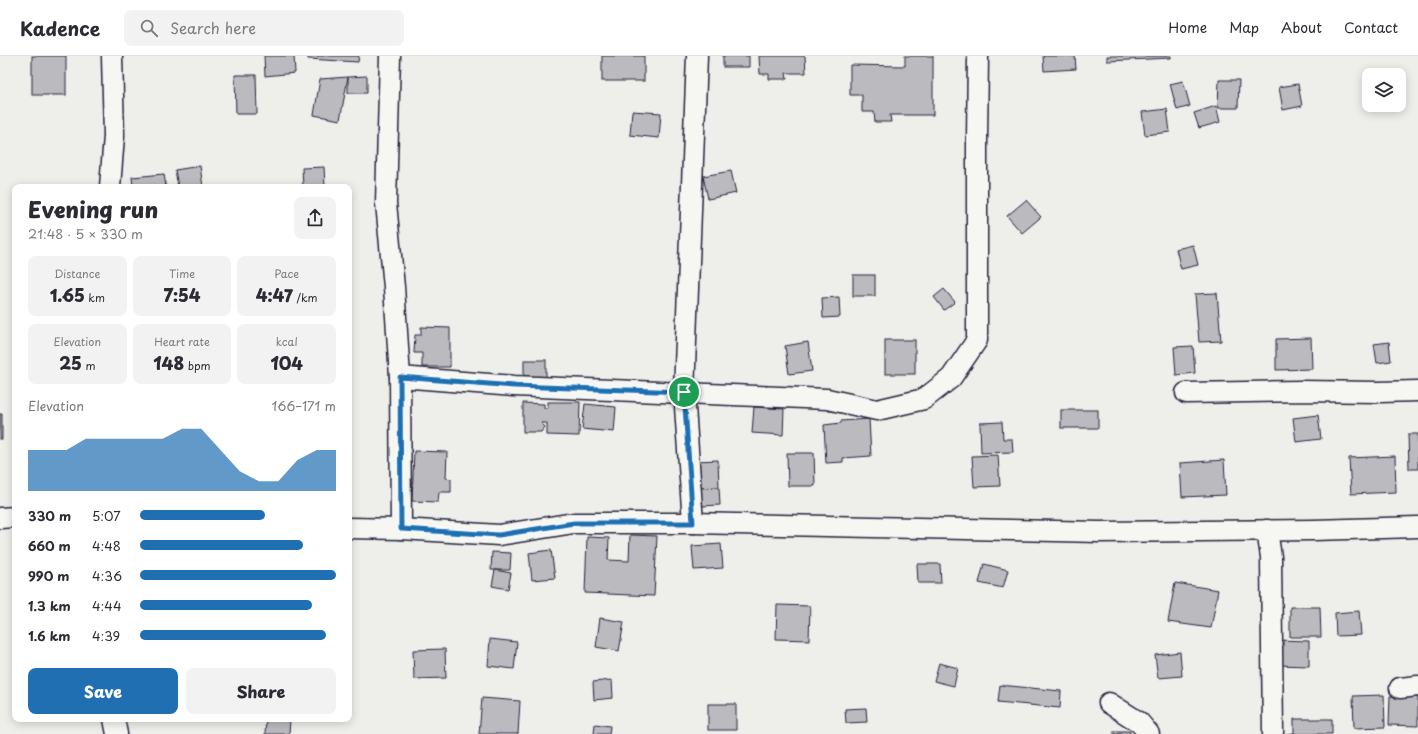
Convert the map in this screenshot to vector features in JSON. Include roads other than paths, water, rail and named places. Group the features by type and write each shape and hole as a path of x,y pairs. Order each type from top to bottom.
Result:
{"street":[{"path":"110,184 114,136 112,56"},
{"path":"390,56 386,203 394,287 400,377 401,529"},
{"path":"693,523 684,392 697,56"},
{"path":"400,377 514,386 827,399 878,410 924,400 951,378 977,340 978,56"},
{"path":"1186,393 1418,391"},
{"path":"0,518 12,517"},
{"path":"352,528 401,529 499,535 574,523 693,523 1099,532 1321,530 1418,527"},
{"path":"1266,530 1271,557 1273,734"},
{"path":"1109,703 1140,722 1149,734"},
{"path":"115,722 117,734"}]}
